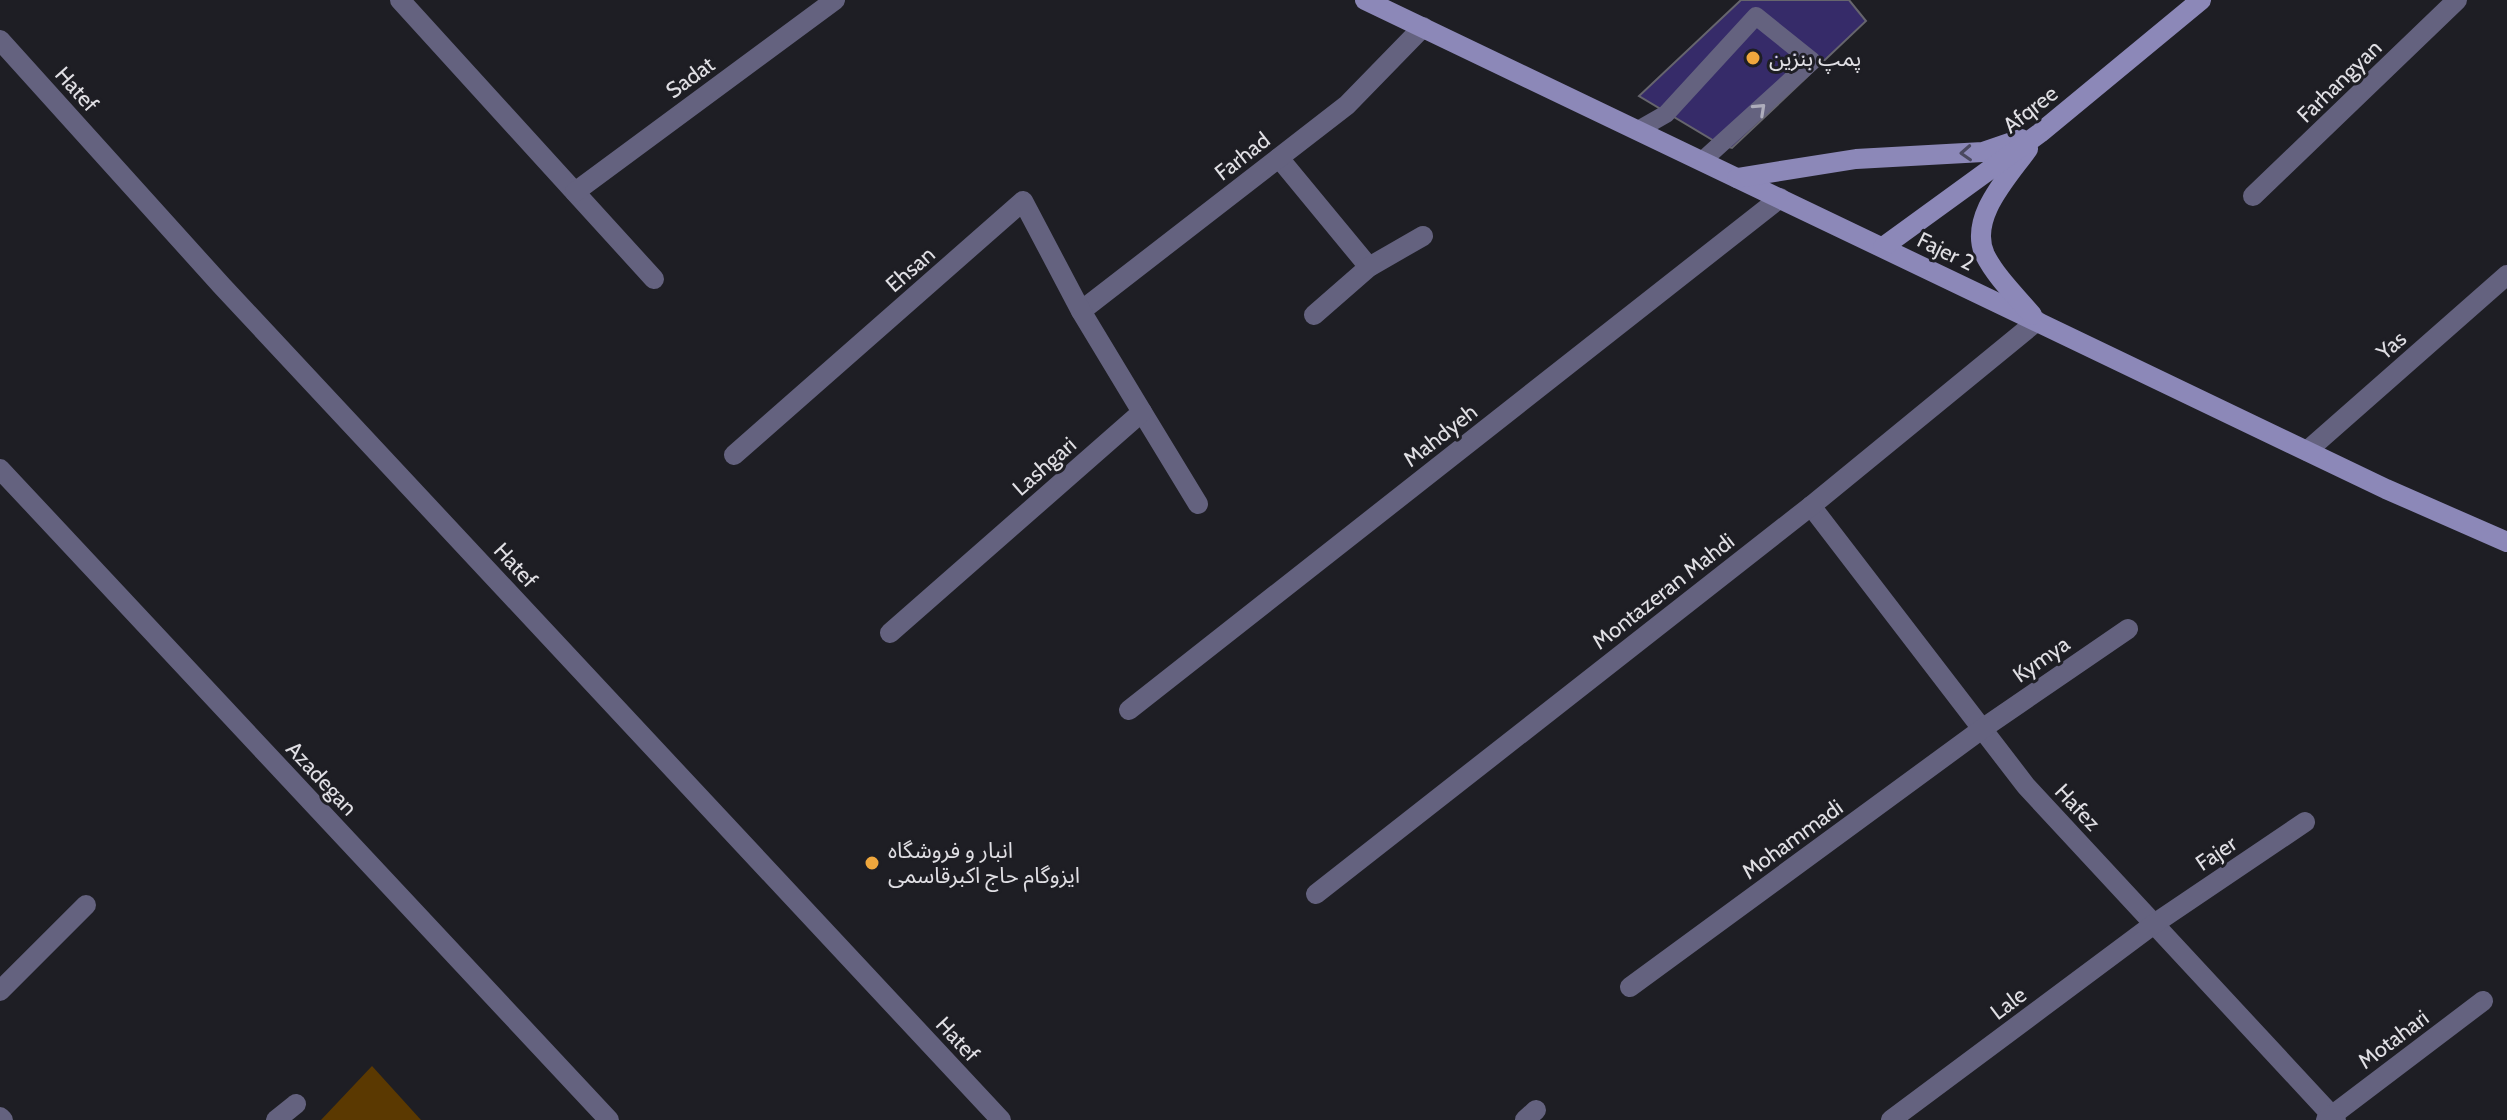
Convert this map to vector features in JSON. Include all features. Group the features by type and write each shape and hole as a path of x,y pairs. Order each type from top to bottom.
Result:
{"street":[{"path":"400,0 654,279"},
{"name":"Sadat","path":"575,192 835,0"},
{"name":"Fajer 2","path":"1365,0 2307,451 2507,542"},
{"name":"Afqree","path":"1883,247 2040,133 2201,0"},
{"name":"Farhangyan","path":"2253,196 2457,0"},
{"name":"Farhad","path":"1081,311 1347,105 1423,27"},
{"name":"Hatef","path":"0,40 222,286 1001,1120"},
{"path":"1737,178 1856,159 1983,152 2040,133"},
{"path":"2037,321 1985,255 1980,232 1991,201 2040,133"},
{"path":"1279,158 1369,267"},
{"name":"Mahdyeh","path":"1129,710 1780,198"},
{"name":"Ehsan","path":"734,455 1023,201 1081,311"},
{"path":"1314,315 1369,267 1423,236"},
{"name":"Yas","path":"2307,451 2507,275"},
{"path":"1081,311 1198,504"},
{"name":"Montazeran Mahdi","path":"1316,894 1811,506 2037,321"},
{"name":"Lashgari","path":"890,633 1142,412"},
{"name":"Azadegan","path":"0,469 609,1120"},
{"name":"Hafez","path":"1811,506 2026,786 2331,1119"},
{"name":"Kymya","path":"1982,729 2128,629"},
{"name":"Mohammadi","path":"1630,987 1982,729"},
{"name":"Fajer","path":"2154,924 2305,822"},
{"path":"0,991 86,905"},
{"name":"Lale","path":"1891,1120 2154,924"},
{"name":"Motahari","path":"2331,1119 2483,1001"},
{"path":"276,1120 296,1104"}],"lane":[{"path":"1638,130 1666,114 1756,16 1812,61 1702,161"}],"shaded area":[{"path":"372,1066 421,1120 321,1120"}],"building":[{"name":"پمپ بنزین","path":"1741,0 1849,0 1866,21 1732,148 1721,145 1639,96"}],"place":[{"name":"پمپ بنزین","path":"1753,58"},
{"name":"انبار و فروشگاه ایزوگام حاج اکبرقاسمی","path":"872,863"}]}
